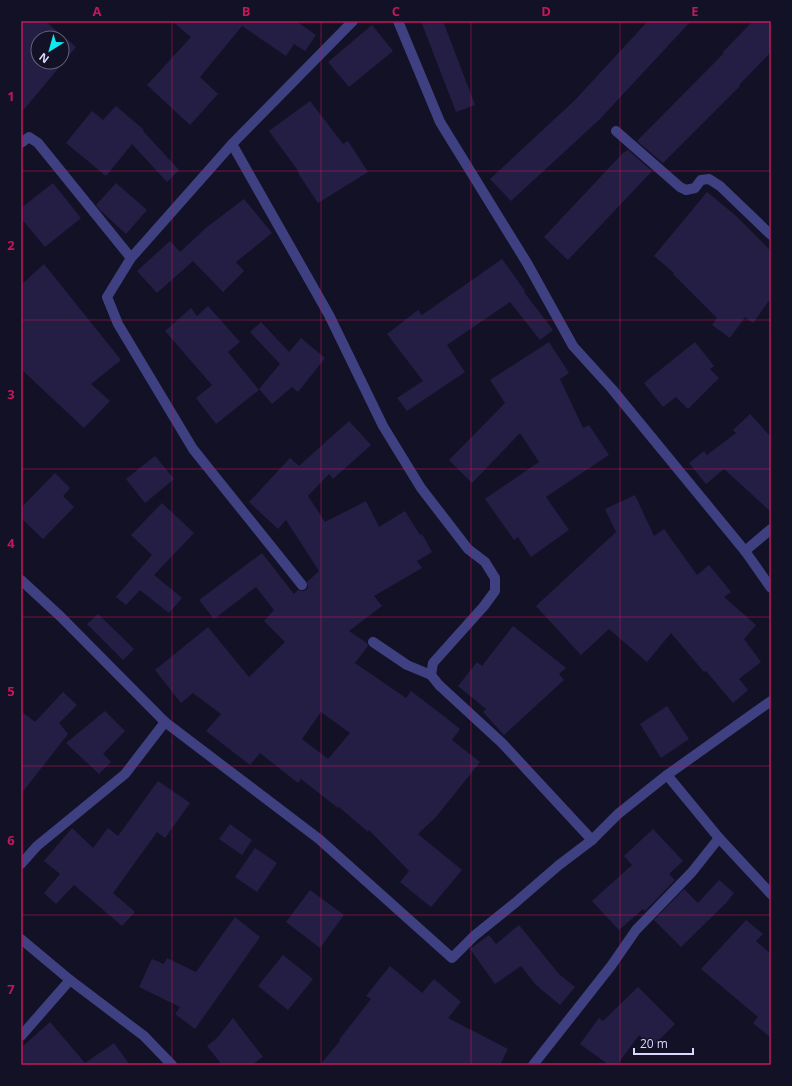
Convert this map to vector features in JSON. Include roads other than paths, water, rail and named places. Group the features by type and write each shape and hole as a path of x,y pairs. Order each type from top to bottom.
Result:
{"street":[{"path":"302,585 193,449 118,324 107,297 131,258 232,144 353,21"},
{"path":"398,21 440,122 527,263 573,346 612,389 744,551 771,588"},
{"path":"616,131 680,187 686,190 695,188 701,180 709,180 714,183 771,235"},
{"path":"21,143 29,137 38,143 131,258"},
{"path":"232,144 329,315 384,426 421,488 468,549 485,562 495,578 495,591 484,606 433,663 431,675"},
{"path":"744,551 771,529"},
{"path":"21,580 60,616 165,722 319,839 452,958 474,936 559,865 592,840 618,814 666,775 771,701"},
{"path":"373,642 407,665 431,675 439,685 502,743 592,840"},
{"path":"21,864 37,846 125,774 165,722"},
{"path":"666,775 719,838 771,894"},
{"path":"533,1065 636,930 692,872 719,838"},
{"path":"21,939 70,980 144,1036 172,1065"},
{"path":"21,1036 70,980"}]}
